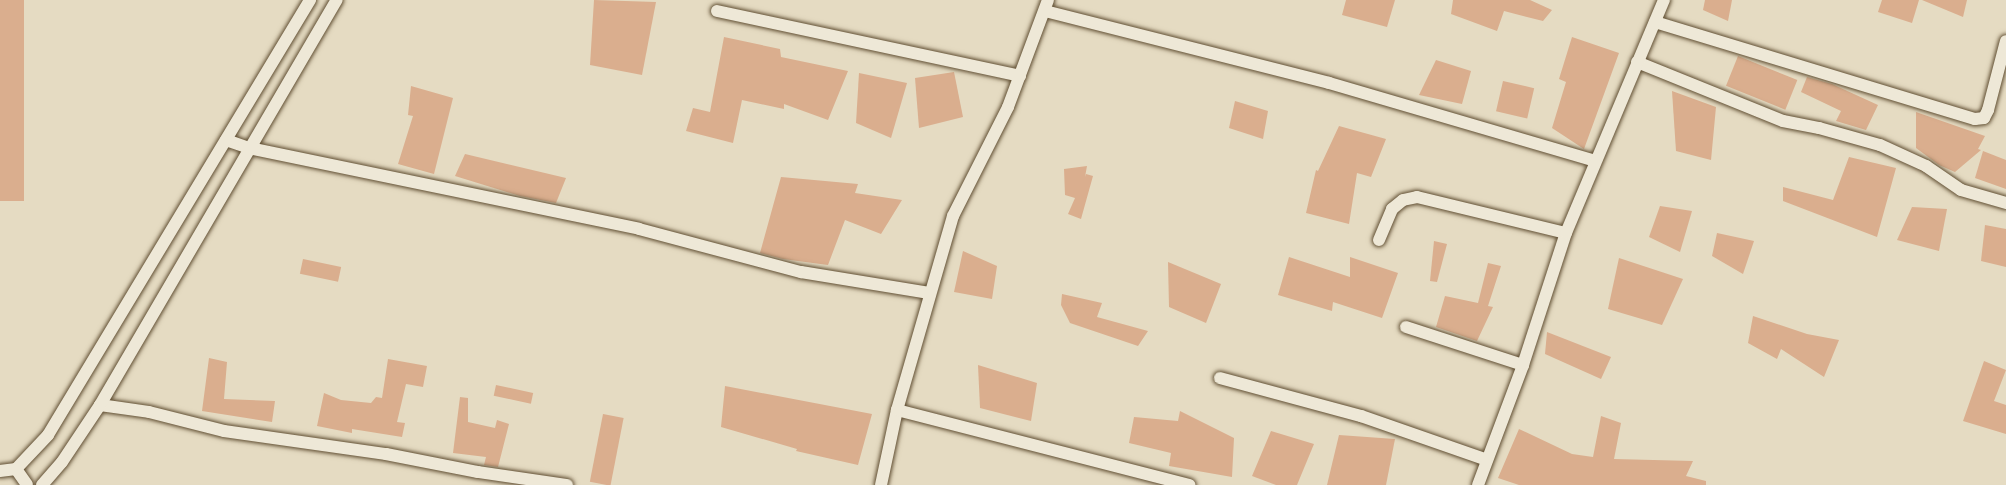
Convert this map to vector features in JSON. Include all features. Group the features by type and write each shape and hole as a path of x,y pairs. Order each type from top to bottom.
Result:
{"street":[{"path":"0,471 16,469 48,435 310,0"},
{"path":"42,485 62,462 100,405 337,0"},
{"path":"1478,485 1523,365 1566,233 1664,0"},
{"path":"880,485 897,410 953,216 1008,107 1047,6 1329,83 1595,161"},
{"path":"717,11 1020,76"},
{"path":"1654,22 1975,119 1984,118 1988,110 2006,41"},
{"path":"1637,62 1783,122 1819,128 1880,145 1926,166 1961,190 2006,203"},
{"path":"226,140 249,147 639,229 801,272 929,293"},
{"path":"1379,240 1392,209 1403,200 1417,198 1566,233"},
{"path":"1406,327 1523,365"},
{"path":"1220,378 1361,416 1487,460"},
{"path":"100,405 150,411 224,431 386,454 477,472 567,485"},
{"path":"897,410 1190,485"},
{"path":"16,469 27,485"}],"building":[{"path":"0,0 24,0 24,201 0,201"},
{"path":"594,0 656,2 642,75 590,65"},
{"path":"1346,0 1395,0 1387,27 1342,15"},
{"path":"1453,0 1530,0 1552,10 1543,21 1504,11 1497,31 1451,14"},
{"path":"1705,0 1732,0 1728,21 1703,10"},
{"path":"1882,0 1919,0 1912,23 1878,12"},
{"path":"1922,0 1967,0 1963,17"},
{"path":"724,37 780,49 781,57 848,71 828,120 784,104 784,109 742,100 733,143 686,131 693,108 710,112"},
{"path":"1572,37 1619,53 1584,149 1552,128 1566,82 1559,79"},
{"path":"1738,56 1797,80 1785,110 1726,86"},
{"path":"1436,60 1471,71 1462,104 1419,95"},
{"path":"954,72 963,117 919,128 915,78"},
{"path":"859,73 907,83 891,138 856,123"},
{"path":"1807,77 1832,84 1878,105 1866,130 1836,121 1841,111 1801,92"},
{"path":"1503,81 1534,88 1527,118 1496,111"},
{"path":"411,86 453,98 434,174 398,164 413,116 408,115"},
{"path":"1672,91 1716,107 1711,160 1676,151"},
{"path":"1235,101 1268,111 1263,139 1229,128"},
{"path":"1916,112 1985,136 1978,149 1981,150 1955,172 1939,165 1916,148"},
{"path":"1339,126 1386,139 1371,177 1357,173 1349,224 1306,213 1316,170 1318,171"},
{"path":"1983,151 2006,160 2006,189 1975,178"},
{"path":"465,154 566,178 556,203 520,196 455,176"},
{"path":"1849,157 1896,168 1877,237 1783,201 1783,187 1833,200"},
{"path":"1087,166 1085,177 1086,174 1093,176 1081,219 1068,214 1075,198 1065,195 1064,169"},
{"path":"781,177 858,184 855,193 902,200 881,234 845,220 828,265 783,259 760,253"},
{"path":"1660,206 1692,211 1680,252 1649,237"},
{"path":"1912,207 1947,209 1939,251 1897,240"},
{"path":"1985,225 2006,229 2006,267 1981,261"},
{"path":"1717,233 1754,241 1743,274 1712,256"},
{"path":"1434,241 1447,244 1437,282 1430,281"},
{"path":"963,251 997,266 992,299 954,292"},
{"path":"1289,257 1350,277 1350,257 1398,273 1382,318 1333,302 1332,311 1278,295"},
{"path":"1619,258 1683,279 1662,325 1608,309"},
{"path":"303,259 341,267 338,282 300,274"},
{"path":"1168,262 1221,284 1206,323 1169,307"},
{"path":"1488,263 1501,266 1488,306 1493,307 1477,341 1436,327 1445,296 1478,303"},
{"path":"1062,294 1102,303 1097,317 1148,331 1138,346 1070,323 1061,305"},
{"path":"1753,316 1807,334 1839,340 1824,377 1781,349 1777,359 1748,343"},
{"path":"1547,332 1611,357 1601,379 1545,354"},
{"path":"209,358 227,362 224,399 275,401 272,422 202,411"},
{"path":"388,359 427,366 423,387 406,384 397,422 405,423 402,437 352,429 352,433 317,426 324,393 341,400 371,403 376,397 382,398"},
{"path":"1984,361 2006,370 1994,401 2006,405 2006,434 1963,421"},
{"path":"978,365 1037,383 1031,421 980,408"},
{"path":"496,385 533,393 531,404 494,396"},
{"path":"725,386 872,414 858,465 796,451 797,449 721,427"},
{"path":"460,397 468,398 468,422 495,428 497,420 509,424 498,467 484,465 486,457 453,453"},
{"path":"1180,411 1234,438 1232,477 1169,466 1171,453 1129,443 1134,417 1178,421"},
{"path":"603,414 624,418 611,485 590,482"},
{"path":"1601,416 1621,423 1614,459 1693,461 1686,476 1706,481 1706,485 1519,485 1498,478 1519,429 1572,454 1593,457"},
{"path":"1271,431 1314,444 1297,485 1276,485 1252,476"},
{"path":"1339,435 1395,439 1386,485 1327,485"}]}
